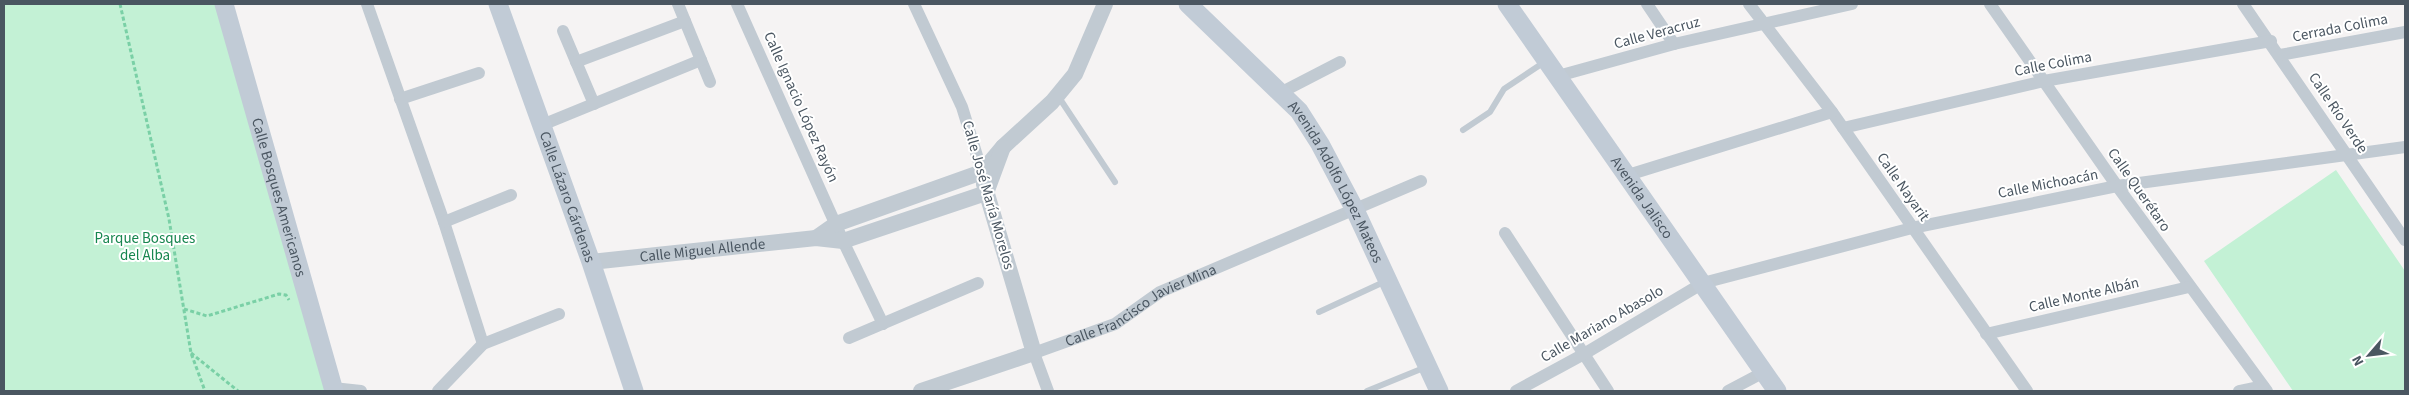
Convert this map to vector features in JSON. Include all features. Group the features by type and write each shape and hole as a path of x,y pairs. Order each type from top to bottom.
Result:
{"main road":[{"name":"Calle Bosques Americanos","path":"224,4 333,390"},
{"name":"Calle Lázaro Cárdenas","path":"498,4 591,262 634,391"},
{"name":"Avenida Adolfo López Mateos","path":"1188,4 1299,111 1320,144 1355,210 1439,391"},
{"name":"Avenida Jalisco","path":"1507,4 1777,391"}],"street":[{"path":"367,4 444,222 483,344"},
{"path":"678,4 710,82"},
{"name":"Calle Ignacio López Rayón","path":"737,4 843,241 883,324"},
{"name":"Calle José María Morelos","path":"914,4 962,108 1034,352 1048,391"},
{"name":"Calle Miguel Allende","path":"816,238 836,224 982,172 1003,148 1058,96 1075,74 1105,4"},
{"path":"1647,4 1674,44"},
{"name":"Calle Nayarit","path":"1749,4 1832,112 2027,391"},
{"name":"Calle Veracruz","path":"1553,68 1674,44 1852,4"},
{"name":"Calle Querétaro","path":"1990,4 2189,287 2265,388"},
{"name":"Calle Río Verde","path":"2243,4 2271,41 2405,240"},
{"path":"576,62 685,22"},
{"path":"563,31 594,104"},
{"name":"Cerrada Colima","path":"2280,55 2405,32"},
{"name":"Calle Colima","path":"1843,128 2044,81 2271,41"},
{"path":"542,125 701,60"},
{"path":"1280,92 1340,62"},
{"path":"400,99 479,73"},
{"path":"1628,175 1832,112"},
{"name":"Calle Michoacán","path":"1703,283 1912,228 2117,186 2405,147"},
{"name":"Calle Miguel Allende","path":"591,262 816,238 843,241 986,193 1003,148"},
{"name":"Calle Francisco Javier Mina","path":"921,391 1115,324 1160,292 1421,181"},
{"path":"444,222 511,195"},
{"path":"1505,232 1608,391"},
{"path":"849,338 978,283"},
{"name":"Calle Mariano Abasolo","path":"1516,391 1584,354 1703,283"},
{"name":"Calle Monte Albán","path":"1986,334 2189,287"},
{"path":"438,391 483,344 559,314"},
{"path":"1728,391 1764,372"},
{"path":"2239,391 2265,388"},
{"path":"333,390 361,391"}],"lane":[{"path":"1463,130 1490,112 1504,89 1553,68"},
{"path":"1058,96 1115,182"},
{"path":"1319,312 1387,281"},
{"path":"1368,391 1427,366"}],"path":[{"path":"120,4 170,220 191,353 205,391"},
{"path":"184,309 198,311 207,316 279,294 286,295 293,307"},
{"path":"191,353 214,374 238,391"}],"green space":[{"name":"Parque Bosques del Alba","path":"4,4 224,4 334,391 4,391"},
{"path":"2336,170 2405,271 2405,391 2293,391 2204,261"}]}
